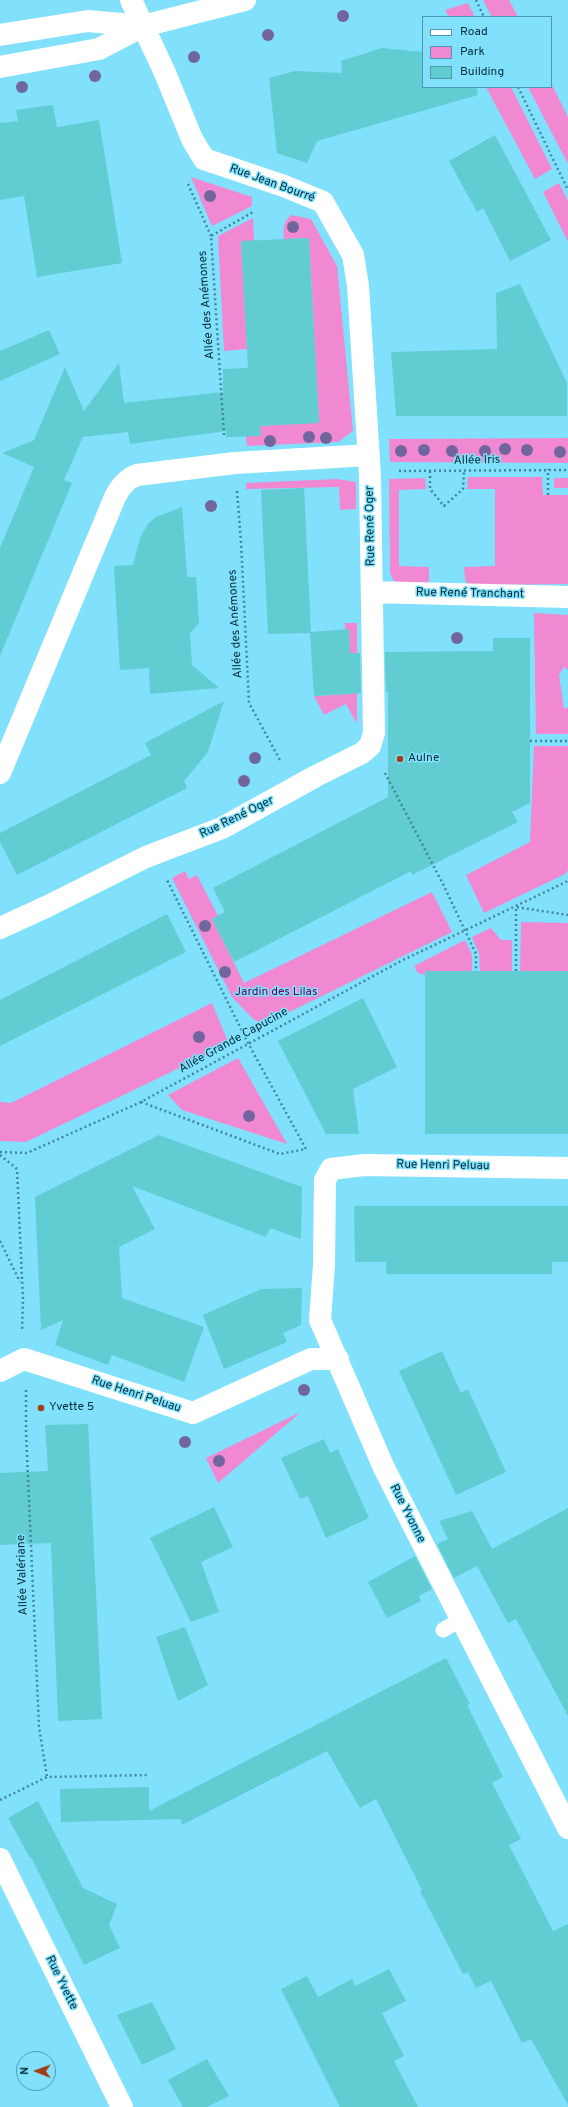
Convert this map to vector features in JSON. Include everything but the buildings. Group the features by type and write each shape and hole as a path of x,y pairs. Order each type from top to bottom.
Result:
{"street":[{"name":"Rue Jean Bourré","path":"131,0 165,73 192,139 204,159 284,186 323,202 340,230 353,255 358,286 369,455"},
{"path":"0,67 99,49 143,26 245,0"},
{"path":"0,35 88,21 143,26"},
{"path":"0,773 115,497 126,481 137,475 235,463 369,455"},
{"name":"Rue René Oger","path":"0,928 48,906 146,857 222,828 362,753 370,746 374,733 369,455"},
{"name":"Rue René Tranchant","path":"372,592 568,597"},
{"name":"Rue Henri Peluau","path":"325,1180 331,1169 364,1165 568,1168"},
{"name":"Rue Yvonne","path":"325,1180 324,1265 320,1320 384,1468 568,1828"},
{"name":"Rue Henri Peluau","path":"0,1371 24,1359 193,1414 311,1359 338,1359"},
{"name":"Rue Yvette","path":"0,1859 122,2107"}],"lane":[{"path":"443,1630 461,1619"}],"path":[{"path":"476,0 484,16"},
{"path":"518,88 568,190"},
{"path":"186,178 212,236"},
{"name":"Allée des Anémones","path":"224,437 212,236 253,212"},
{"path":"548,469 548,495"},
{"name":"Allée Iris","path":"392,472 548,469 568,470"},
{"path":"430,471 430,489 444,506 463,489 464,471"},
{"name":"Allée des Anémones","path":"236,486 248,703 282,765"},
{"path":"530,741 568,741"},
{"path":"384,771 465,930 476,954 476,971"},
{"path":"141,1102 280,1154 306,1149 248,1043 164,874"},
{"name":"Allée Grande Capucine","path":"0,1152 27,1153 141,1102 400,961 568,881"},
{"path":"516,971 516,907 568,915"},
{"path":"0,1156 17,1169 22,1284 22,1336"},
{"path":"0,1241 22,1284"},
{"name":"Allée Valériane","path":"26,1386 26,1432 39,1727 47,1777"},
{"path":"0,1800 47,1777 149,1775"}],"green space":[{"path":"483,0 509,0 517,16 491,16"},
{"path":"468,3 474,16 448,16 445,10"},
{"path":"552,85 568,117 568,164 529,88 552,88"},
{"path":"487,88 512,88 552,169 535,179"},
{"path":"191,177 252,197 252,206 212,226"},
{"path":"559,183 568,201 568,242 543,192"},
{"path":"291,215 311,219 337,266 353,431 338,442 247,446 246,436 261,436 260,426 319,422 309,238 284,239 284,226 286,220"},
{"path":"253,218 254,241 241,242 247,349 224,351 218,236"},
{"path":"568,438 568,463 390,462 389,439"},
{"path":"468,477 542,477 543,495 568,495 568,584 468,585 465,579 464,567 495,566 495,489 467,489"},
{"path":"425,478 426,489 399,490 399,566 429,567 429,581 423,585 401,586 393,580 390,573 389,479"},
{"path":"554,478 568,478 568,488 554,488"},
{"path":"337,479 356,482 356,509 340,510 339,487 246,489 246,483"},
{"path":"534,613 568,615 568,670 564,667 559,675 564,709 568,707 568,734 536,734"},
{"path":"345,623 357,623 357,724 346,704 324,715 314,696 352,694 349,630 345,630"},
{"path":"534,746 568,746 568,870 565,874 484,913 466,875 530,842"},
{"name":"Jardin des Lilas","path":"185,871 189,879 197,875 218,916 212,919 244,983 432,892 452,932 263,1025 252,1018 232,997 172,878"},
{"path":"521,922 568,923 568,971 520,971"},
{"path":"491,928 501,940 512,940 512,971 480,971 479,954 472,937"},
{"path":"465,940 472,955 472,971 425,971 425,975 418,973 414,966"},
{"path":"212,1003 229,1044 26,1142 0,1141 0,1102 11,1103"},
{"path":"238,1058 287,1144 182,1110 168,1095"},
{"path":"301,1412 218,1483 206,1458"}],"place":[{"name":"Aulne","path":"400,759"},
{"name":"Yvette 5","path":"41,1408"}]}
